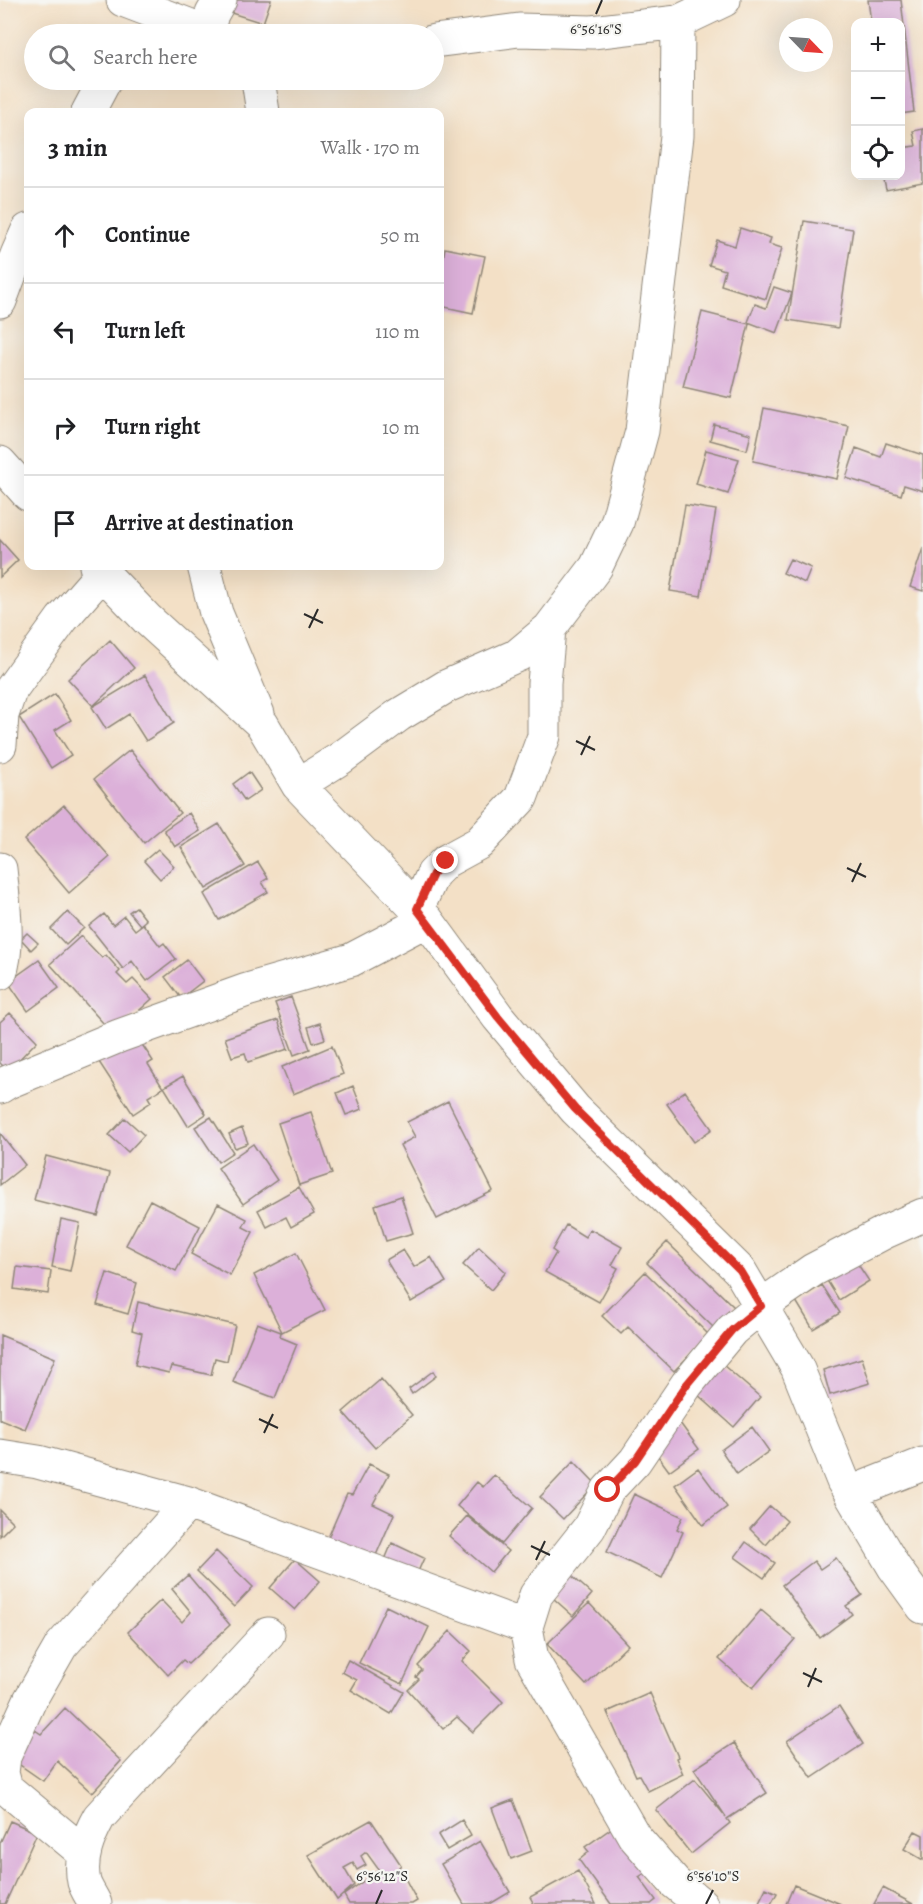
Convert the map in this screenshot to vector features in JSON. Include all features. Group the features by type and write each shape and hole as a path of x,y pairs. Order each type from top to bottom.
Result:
{"street":[{"path":"123,0 184,24"},
{"path":"210,24 212,14 220,0"},
{"path":"444,40 519,30 592,32 678,22 724,0"},
{"path":"298,785 341,758 418,703 447,686 518,655 549,629 596,567 617,523 642,431 677,136 678,22"},
{"path":"90,108 100,90"},
{"path":"260,90 262,108"},
{"path":"0,301 24,239"},
{"path":"0,463 24,490"},
{"path":"0,746 2,715 10,691 98,570"},
{"path":"100,570 147,619 262,724"},
{"path":"205,570 216,613 262,724 298,785 422,914 498,1017 575,1109 740,1271 797,1367 843,1481 894,1567 923,1608"},
{"path":"0,1087 140,1028 247,990 351,960 422,914 433,874 446,861 479,843 521,798 544,736 544,683 549,629"},
{"path":"0,869 4,910 4,963 0,973"},
{"path":"701,1904 675,1883 634,1836 532,1659 526,1627 536,1594 589,1528 608,1490 635,1461 687,1384 732,1330 761,1306 813,1270 923,1215"},
{"path":"0,1456 38,1462 188,1503 526,1627"},
{"path":"850,1493 923,1464"},
{"path":"84,1853 6,1788 2,1773 4,1756 30,1700 61,1646 188,1503"},
{"path":"95,1904 84,1883 84,1853 89,1835 99,1817 268,1634"}],"building":[{"path":"231,0 271,0 263,23 228,12"},
{"path":"868,0 901,0 903,18 870,18"},
{"path":"905,34 914,112 905,113"},
{"path":"923,129 923,183 886,190 884,180 905,180 905,147 916,146 913,131"},
{"path":"804,221 853,229 838,328 788,320"},
{"path":"740,228 771,238 769,244 782,248 766,299 721,285 725,270 709,265 717,240 735,246"},
{"path":"445,248 485,256 473,313 444,307"},
{"path":"774,287 792,293 777,333 748,322 755,304 766,308"},
{"path":"702,312 749,324 731,398 683,387"},
{"path":"764,408 849,426 837,479 753,461"},
{"path":"714,424 751,434 747,450 710,440"},
{"path":"886,443 923,455 923,491 904,485 901,495 846,478 856,448 881,457"},
{"path":"706,450 739,459 728,494 696,484"},
{"path":"685,505 716,510 701,596 670,591"},
{"path":"0,540 18,560 0,577"},
{"path":"923,548 923,591 910,587"},
{"path":"790,559 811,568 805,583 783,573"},
{"path":"110,640 134,668 93,706 68,679"},
{"path":"145,675 174,723 146,741 129,714 106,729 92,707"},
{"path":"55,694 71,720 55,730 71,755 51,768 19,717"},
{"path":"130,750 180,813 144,843 94,779"},
{"path":"249,772 261,790 245,801 233,784"},
{"path":"64,805 110,857 69,893 24,840"},
{"path":"189,813 200,831 175,847 164,830"},
{"path":"219,824 245,866 206,889 181,847"},
{"path":"158,849 174,866 160,879 144,861"},
{"path":"258,862 268,878 262,882 268,892 219,920 204,894"},
{"path":"136,907 146,920 140,925 129,912"},
{"path":"68,912 84,928 66,945 51,929"},
{"path":"104,914 113,925 124,916 135,930 143,924 160,946 164,943 176,959 147,981 132,961 123,969 89,926"},
{"path":"27,933 38,943 31,950 21,939"},
{"path":"81,936 102,958 106,955 120,971 117,974 127,984 133,979 152,999 113,1034 50,964"},
{"path":"39,960 59,988 28,1011 8,982"},
{"path":"187,960 203,981 181,998 165,977"},
{"path":"291,997 310,1049 294,1055 275,1003"},
{"path":"10,1013 37,1041 8,1071 0,1063 0,1022"},
{"path":"278,1020 288,1049 248,1062 245,1053 232,1057 225,1038"},
{"path":"320,1023 325,1039 313,1043 308,1027"},
{"path":"137,1037 153,1061 148,1064 163,1088 148,1097 151,1102 133,1114 99,1062"},
{"path":"332,1046 343,1074 293,1094 282,1067"},
{"path":"183,1076 206,1114 188,1126 164,1087"},
{"path":"353,1086 362,1109 346,1115 337,1093"},
{"path":"685,1091 712,1129 694,1142 667,1104"},
{"path":"448,1101 493,1191 437,1219 400,1145 415,1137 407,1122"},
{"path":"311,1112 332,1174 299,1185 278,1123"},
{"path":"211,1117 233,1152 218,1162 195,1127"},
{"path":"125,1118 144,1135 128,1152 109,1135"},
{"path":"242,1128 248,1143 235,1148 229,1134"},
{"path":"0,1133 25,1165 0,1185"},
{"path":"253,1144 277,1180 243,1204 218,1168"},
{"path":"46,1156 110,1173 98,1216 34,1200"},
{"path":"299,1187 314,1214 291,1227 286,1217 267,1227 258,1210"},
{"path":"401,1196 413,1233 386,1241 375,1205"},
{"path":"150,1200 200,1226 176,1271 126,1245"},
{"path":"218,1204 247,1219 243,1227 253,1232 230,1275 191,1254"},
{"path":"61,1219 80,1223 70,1271 52,1267"},
{"path":"566,1225 585,1237 590,1229 622,1247 612,1265 618,1268 599,1302 545,1272 556,1253 552,1250"},
{"path":"667,1242 734,1307 713,1327 647,1263"},
{"path":"479,1247 506,1272 491,1290 463,1265"},
{"path":"403,1250 414,1267 431,1257 446,1282 411,1302 386,1260"},
{"path":"296,1253 325,1310 282,1332 254,1275"},
{"path":"855,1260 869,1281 839,1300 826,1279"},
{"path":"17,1267 51,1271 48,1294 14,1289"},
{"path":"645,1272 709,1335 674,1371 628,1327 621,1334 602,1316"},
{"path":"107,1273 137,1283 128,1314 97,1305"},
{"path":"822,1285 840,1313 813,1329 796,1301"},
{"path":"138,1302 235,1325 227,1361 215,1358 211,1375 171,1366 169,1373 135,1365 142,1333 132,1330"},
{"path":"257,1323 281,1332 280,1337 297,1344 275,1398 233,1382"},
{"path":"0,1335 55,1358 25,1429 0,1419"},
{"path":"862,1358 870,1383 830,1395 823,1370"},
{"path":"723,1365 760,1397 734,1427 697,1394"},
{"path":"433,1371 436,1376 412,1394 409,1389"},
{"path":"381,1379 412,1415 375,1448 343,1412"},
{"path":"680,1423 699,1449 669,1471 650,1445"},
{"path":"752,1427 769,1451 737,1474 721,1450"},
{"path":"574,1461 596,1484 563,1519 540,1497"},
{"path":"369,1464 389,1474 373,1504 394,1514 370,1569 323,1549 347,1494 352,1495"},
{"path":"698,1468 727,1507 703,1525 675,1485"},
{"path":"494,1475 532,1508 502,1544 457,1506 477,1482 483,1487"},
{"path":"634,1494 683,1517 677,1529 683,1532 662,1578 607,1552"},
{"path":"770,1506 787,1521 766,1545 750,1529"},
{"path":"0,1510 13,1523 0,1536"},
{"path":"467,1516 508,1551 491,1572 449,1536"},
{"path":"746,1542 775,1563 764,1578 735,1557"},
{"path":"392,1543 424,1558 416,1576 384,1562"},
{"path":"216,1551 253,1587 234,1607 197,1571"},
{"path":"836,1558 862,1595 846,1606 852,1614 820,1638 782,1585 814,1561 820,1569"},
{"path":"295,1559 320,1581 295,1610 270,1588"},
{"path":"562,1567 592,1594 573,1616 543,1589"},
{"path":"188,1575 230,1625 188,1664 183,1660 168,1675 128,1632 161,1600 182,1622 191,1612 172,1589"},
{"path":"589,1603 628,1645 586,1685 547,1644"},
{"path":"386,1606 429,1627 402,1684 359,1663"},
{"path":"761,1610 795,1639 753,1688 719,1659"},
{"path":"450,1631 471,1651 462,1661 503,1702 473,1732 457,1717 443,1729 408,1690 419,1679 416,1677 422,1670 418,1666"},
{"path":"348,1660 404,1692 391,1714 351,1690 357,1680 342,1672"},
{"path":"650,1693 683,1774 648,1791 639,1775 636,1776 607,1712"},
{"path":"839,1706 863,1744 812,1778 787,1741"},
{"path":"65,1708 121,1761 92,1793 57,1761 43,1781 10,1758 32,1728 41,1734"},
{"path":"734,1743 767,1793 727,1819 730,1823 691,1854 656,1810 695,1779 726,1817 694,1769"},
{"path":"513,1800 532,1851 511,1859 492,1808"},
{"path":"371,1820 401,1865 399,1867 417,1901 412,1904 349,1904 344,1895 379,1870 366,1852 361,1856 366,1865 357,1870 353,1863 344,1868 354,1885 337,1900 308,1855"},
{"path":"462,1820 471,1836 447,1850 438,1835"},
{"path":"10,1821 37,1833 5,1904 0,1904 0,1843"},
{"path":"616,1825 648,1871 639,1877 656,1900 651,1904 611,1904 579,1860 589,1852 585,1847"},
{"path":"915,1831 923,1835 923,1860 904,1849"},
{"path":"480,1841 510,1892 490,1904 464,1904 441,1864"},
{"path":"578,1871 596,1904 534,1904 530,1897"},
{"path":"794,1885 841,1904 786,1904"},
{"path":"766,1888 777,1893 771,1904 758,1904"},
{"path":"883,1888 913,1904 874,1904"}],"route":[{"path":"446,861 433,874 417,909 498,1017 575,1109 740,1271 761,1306 732,1330 687,1384 635,1461 608,1490"}]}
